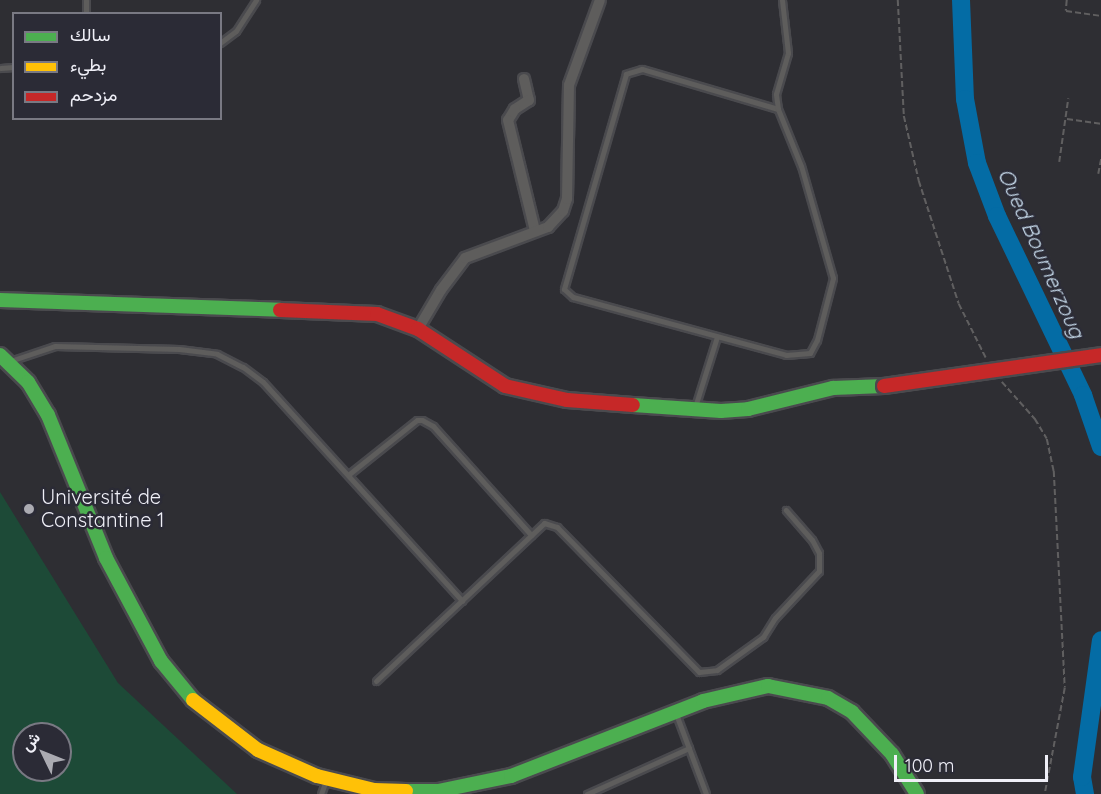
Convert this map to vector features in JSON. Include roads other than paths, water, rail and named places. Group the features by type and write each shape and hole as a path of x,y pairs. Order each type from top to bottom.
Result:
{"main road":[{"path":"0,300 353,311 377,314 418,329 469,365 525,393 693,411 748,409 833,388 884,386 1101,355"},
{"path":"4,358 28,382 48,414 106,558 161,661 183,691 213,720 239,739 340,785 406,792 471,786 511,776 676,712 738,691 768,686 828,698 871,728 917,794"}],"street":[{"path":"418,329 441,290 465,258 536,231 556,220 567,199 569,85 600,0"},
{"path":"524,80 529,100 515,109 508,120 536,231"}],"lane":[{"path":"222,42 236,31 256,0"},
{"path":"778,109 642,69 626,74 564,279 564,289 573,297 717,337 801,356 810,353 817,340 830,298 833,278 829,258 778,109 776,94 788,53 782,0"},
{"path":"693,411 717,337"},
{"path":"4,358 56,346 179,349 217,354 263,382 462,601"},
{"path":"348,475 417,420 422,420 433,426 531,535"},
{"path":"376,681 544,523 557,527 699,672 706,674 733,661 763,637 775,618 819,571 819,553 812,540 786,510"},
{"path":"676,712 706,794"},
{"path":"587,794 689,748"},
{"path":"321,794 326,778"}],"waterway":[{"name":"Oued Boumerzoug","path":"961,0 965,99 977,163 997,216 1083,395 1101,447"},
{"name":"Oued Boumerzoug","path":"1085,794 1082,777 1101,640"}],"place":[{"name":"Université de Constantine 1","path":"29,509"}]}
